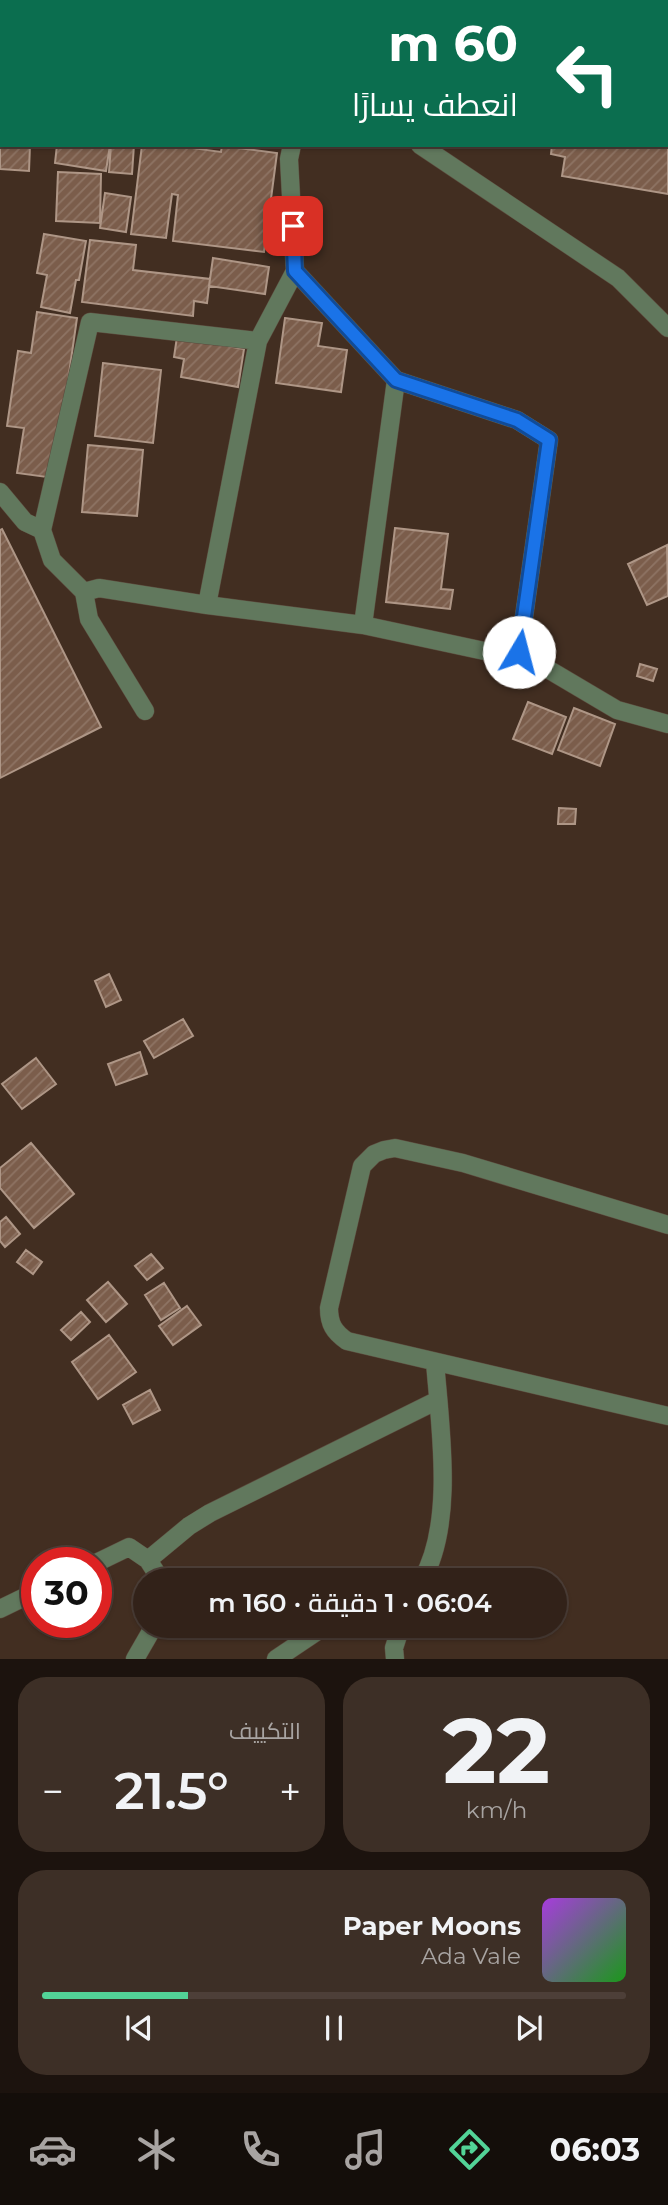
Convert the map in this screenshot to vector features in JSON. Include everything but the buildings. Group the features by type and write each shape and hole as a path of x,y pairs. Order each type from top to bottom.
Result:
{"street":[{"path":"207,605 258,341 295,271 289,159 292,147"},
{"path":"423,147 618,278 668,328"},
{"path":"295,271 396,380 517,420 549,440 519,652"},
{"path":"145,711 89,619 83,592 52,560 42,530 90,322 258,341"},
{"path":"363,625 396,380"},
{"path":"0,492 25,522 42,530"},
{"path":"83,592 99,588 363,625 503,655 519,652 617,710 668,724"},
{"path":"668,1225 463,1163 395,1148 384,1150 374,1154 362,1166 329,1308 332,1327 347,1341 668,1416"},
{"path":"428,1568 434,1555 440,1516 442,1454 435,1362"},
{"path":"148,1560 169,1541 210,1513 438,1400"},
{"path":"112,1555 129,1547 148,1560 153,1568"},
{"path":"0,1609 21,1599"},
{"path":"135,1659 146,1638"},
{"path":"276,1659 307,1638"},
{"path":"394,1659 397,1638"}],"route":[{"path":"293,226 295,271 396,380 517,420 549,440 519,652"}]}
